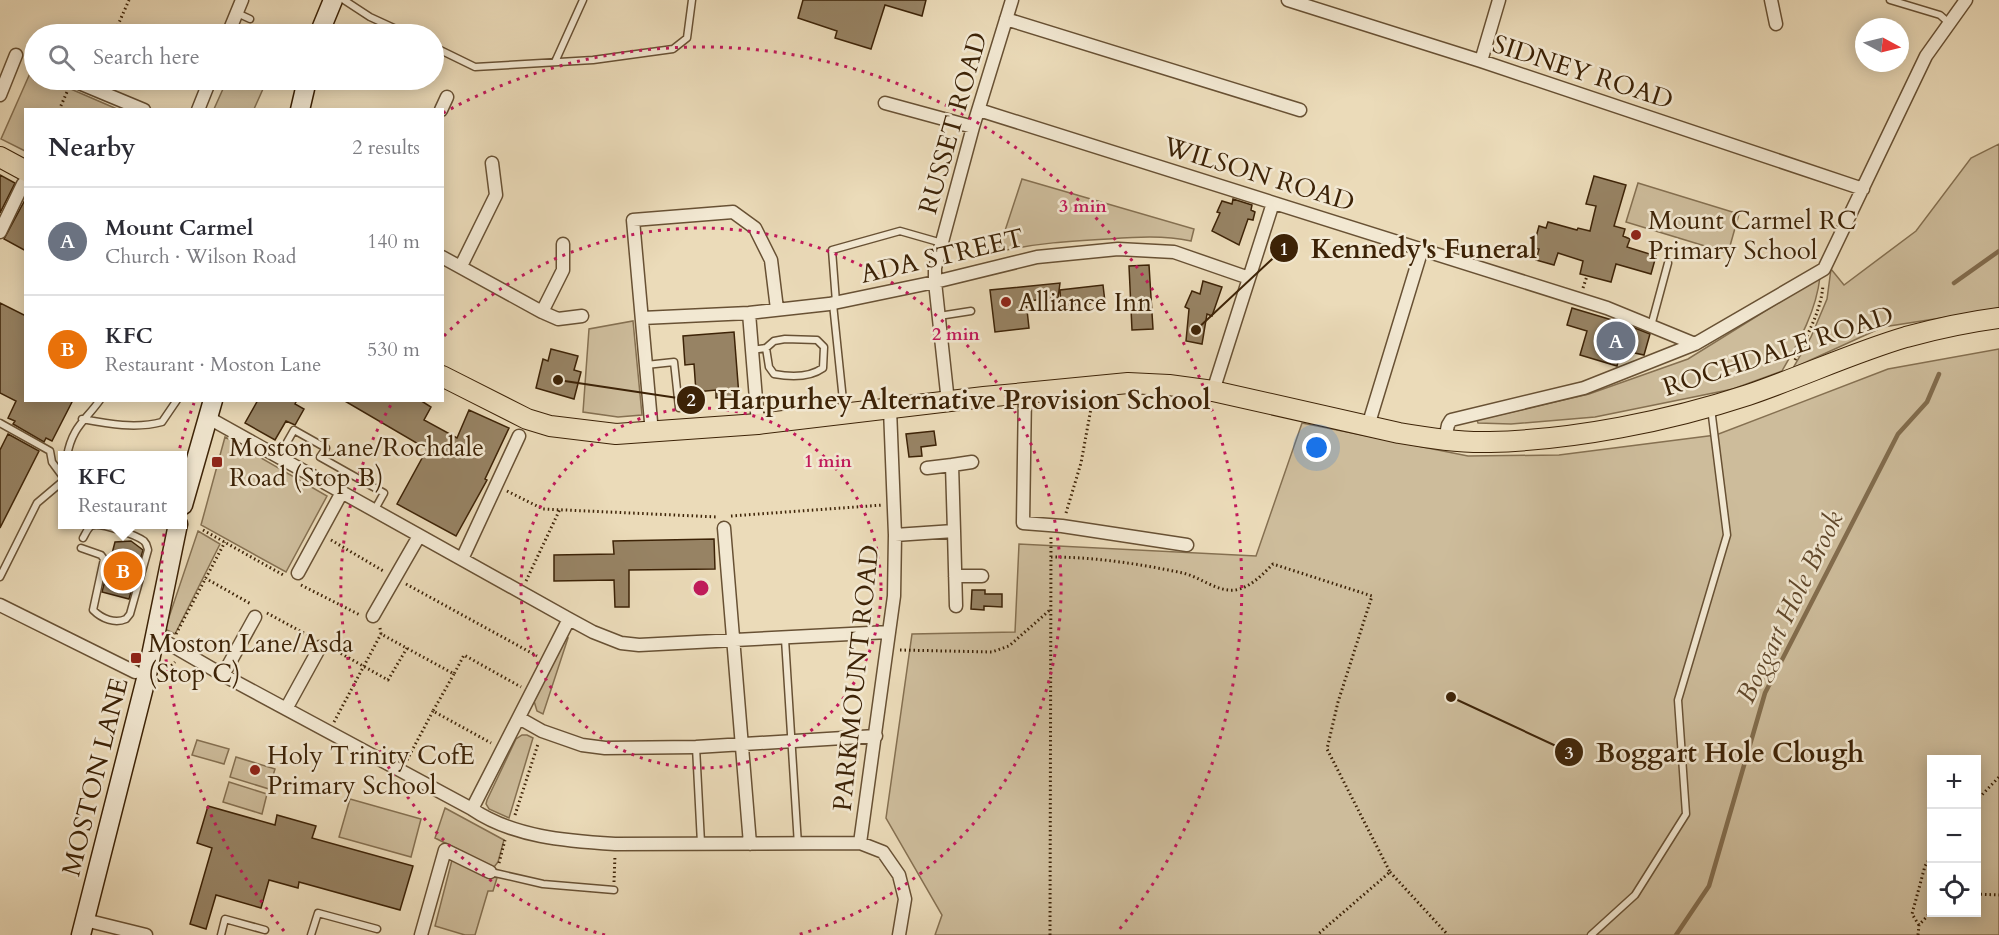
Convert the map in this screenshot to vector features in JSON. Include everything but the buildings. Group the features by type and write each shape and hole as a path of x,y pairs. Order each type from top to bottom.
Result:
{"main road":[{"path":"0,157 24,177"},
{"name":"ROCHDALE ROAD","path":"444,377 527,419 550,426 616,434 758,424 1128,383 1169,385 1213,391 1399,433 1488,442 1610,428 1711,406 1906,337 1999,318"}],"street":[{"path":"232,24 242,0"},
{"path":"323,24 333,0"},
{"name":"RUSSET ROAD","path":"948,402 935,268 973,127 1012,0"},
{"name":"SIDNEY ROAD","path":"1288,0 1481,61 1863,189"},
{"path":"1481,61 1499,0"},
{"path":"1771,0 1776,24"},
{"path":"1445,439 1451,420 1584,388 1695,344 1824,269 1926,56 1966,0"},
{"path":"1006,19 1300,110"},
{"path":"0,95 16,55"},
{"path":"97,90 139,108"},
{"path":"199,108 206,90"},
{"path":"300,108 305,90"},
{"path":"442,108 447,97"},
{"path":"885,103 973,127"},
{"name":"WILSON ROAD","path":"979,110 1607,308 1695,344"},
{"path":"461,266 496,195 492,163"},
{"path":"0,232 24,177"},
{"path":"1213,391 1273,203"},
{"path":"652,433 633,220 733,212 755,228 771,260 777,309"},
{"path":"542,312 563,270 563,244"},
{"name":"ADA STREET","path":"642,318 749,313 835,303 1037,257 1118,249 1174,252 1249,278"},
{"path":"1368,426 1422,249"},
{"path":"444,258 558,319 582,316"},
{"path":"749,313 758,424"},
{"path":"1025,393 1023,523 1187,545"},
{"path":"187,490 210,409 278,458 568,619 621,644 662,645 889,632"},
{"name":"PARKMOUNT ROAD","path":"860,843 894,596 895,535 890,409"},
{"path":"462,559 519,436"},
{"path":"927,468 972,462"},
{"path":"952,465 956,606"},
{"path":"298,573 342,494"},
{"path":"721,523 735,641 750,844"},
{"name":"MOSTON LANE","path":"83,927 163,642 177,529"},
{"path":"895,535 954,531"},
{"path":"373,616 419,536"},
{"path":"955,576 982,576"},
{"path":"0,605 135,672"},
{"path":"224,675 255,617"},
{"path":"472,809 568,619"},
{"path":"163,642 485,818 511,829 578,842 798,845 860,843 883,852 899,875 905,899 899,935"},
{"path":"286,709 321,645"},
{"path":"519,718 542,731 582,745 605,748 696,747 876,736"},
{"path":"421,935 445,850 493,872"},
{"path":"83,927 146,935"}],"lane":[{"path":"344,0 385,24"},
{"path":"555,62 583,0"},
{"path":"444,52 475,67 593,60 673,49 687,38 692,0"},
{"path":"1890,0 1940,15 1949,23"},
{"path":"237,14 250,19"},
{"path":"845,414 832,250 900,231 942,243"},
{"path":"1651,326 1668,262"},
{"path":"939,316 971,311"},
{"path":"751,350 766,348 774,341 785,339 817,340 824,347 823,369 815,374 788,377 774,374 769,367 766,348"},
{"path":"646,365 675,362 679,408"},
{"path":"68,451 82,419 98,402"},
{"path":"82,419 112,425 148,425 162,422 176,402"},
{"path":"1591,935 1635,895 1686,814 1678,700 1727,535 1711,406"},
{"path":"0,423 50,451 52,462 58,471"},
{"path":"278,458 294,430 300,433 326,448 320,457 384,493 374,511"},
{"path":"0,577 37,503 58,484"},
{"path":"83,538 88,529"},
{"path":"81,548 101,555 104,559 93,610 116,622 126,619 130,614 148,550 146,544 113,529"},
{"path":"786,639 798,845"},
{"path":"696,747 701,844"},
{"path":"493,872 543,884 614,890"},
{"path":"311,935 318,913 377,929"},
{"path":"221,935 225,919 265,930"}],"path":[{"path":"118,24 129,0"},
{"path":"60,108 68,90"},
{"path":"1784,381 1807,335 1822,297 1824,269"},
{"path":"1582,290 1587,276"},
{"path":"1050,935 1051,557 1057,526 1081,463 1095,385"},
{"path":"496,486 543,509 721,523"},
{"path":"731,516 893,504"},
{"path":"521,592 560,509"},
{"path":"320,534 546,662"},
{"path":"163,642 205,578 225,542"},
{"path":"1051,557 1085,557 1186,574 1224,589 1236,590 1250,584 1273,564 1372,596 1338,702 1327,749 1390,872 1448,935"},
{"path":"205,578 321,645 388,680 407,648"},
{"path":"887,650 992,652 1009,646 1051,609"},
{"path":"329,733 381,634"},
{"path":"158,677 178,660 183,652"},
{"path":"400,772 454,674"},
{"path":"433,711 502,749"},
{"path":"493,872 511,829 542,731"},
{"path":"1981,797 1999,777"},
{"path":"614,890 615,844"},
{"path":"1919,925 1912,914 1927,863"},
{"path":"1317,935 1390,872"},
{"path":"1981,894 1999,895"},
{"path":"1918,935 1919,925 1927,916"}],"shaded area":[{"path":"24,87 24,90 73,90 115,108 24,108 24,150 1,139"},
{"path":"223,90 263,90 254,108 214,108"},
{"path":"1999,144 1999,309 1883,327 1793,368 1811,337 1827,299 1831,269 1844,285 1916,231 1971,158"},
{"path":"1022,179 1194,229 1191,241 1160,237 1129,238 1053,243 998,252"},
{"path":"1638,183 1739,214 1728,253 1626,222"},
{"path":"1820,277 1811,314 1782,371 1733,389 1595,417 1511,424 1478,423 1477,420 1589,394 1688,359"},
{"path":"633,321 642,415 618,417 583,412 589,329"},
{"path":"1999,349 1999,935 935,935 942,915 886,818 912,634 1015,632 1019,544 1256,556 1302,423 1468,456 1559,455 1716,435 1888,369"},
{"path":"225,437 327,496 286,572 201,525"},
{"path":"198,531 220,544 175,634 165,629"},
{"path":"568,638 543,714 537,711 534,701"},
{"path":"522,735 533,738 509,818 489,809 486,804 516,739"},
{"path":"197,740 229,749 224,764 192,755"},
{"path":"236,757 275,769 269,789 230,777"},
{"path":"229,782 267,794 262,814 223,802"},
{"path":"350,799 421,819 411,857 339,837"},
{"path":"445,808 504,840 498,862 494,867 435,838"},
{"path":"452,860 497,878 493,891 488,891 475,935 465,935 435,926"}],"waterway":[{"name":"Boggart Hole Brook","path":"1954,283 1999,251"},
{"name":"Boggart Hole Brook","path":"1676,935 1709,886 1765,693 1898,434 1927,402 1939,374"}],"place":[{"name":"Mount Carmel RC Primary School","path":"1636,235"},
{"name":"Alliance Inn","path":"1006,302"},
{"name":"Kennedy's Funeral","path":"1196,330"},
{"name":"Mount Carmel","path":"1616,341"},
{"name":"Harpurhey Alternative Provision School","path":"558,380"},
{"name":"Moston Lane/Rochdale Road (Stop B)","path":"217,462"},
{"name":"KFC","path":"123,571"},
{"name":"Moston Lane/Asda (Stop C)","path":"136,658"},
{"name":"Boggart Hole Clough","path":"1451,697"},
{"name":"Holy Trinity CofE Primary School","path":"255,770"}]}
